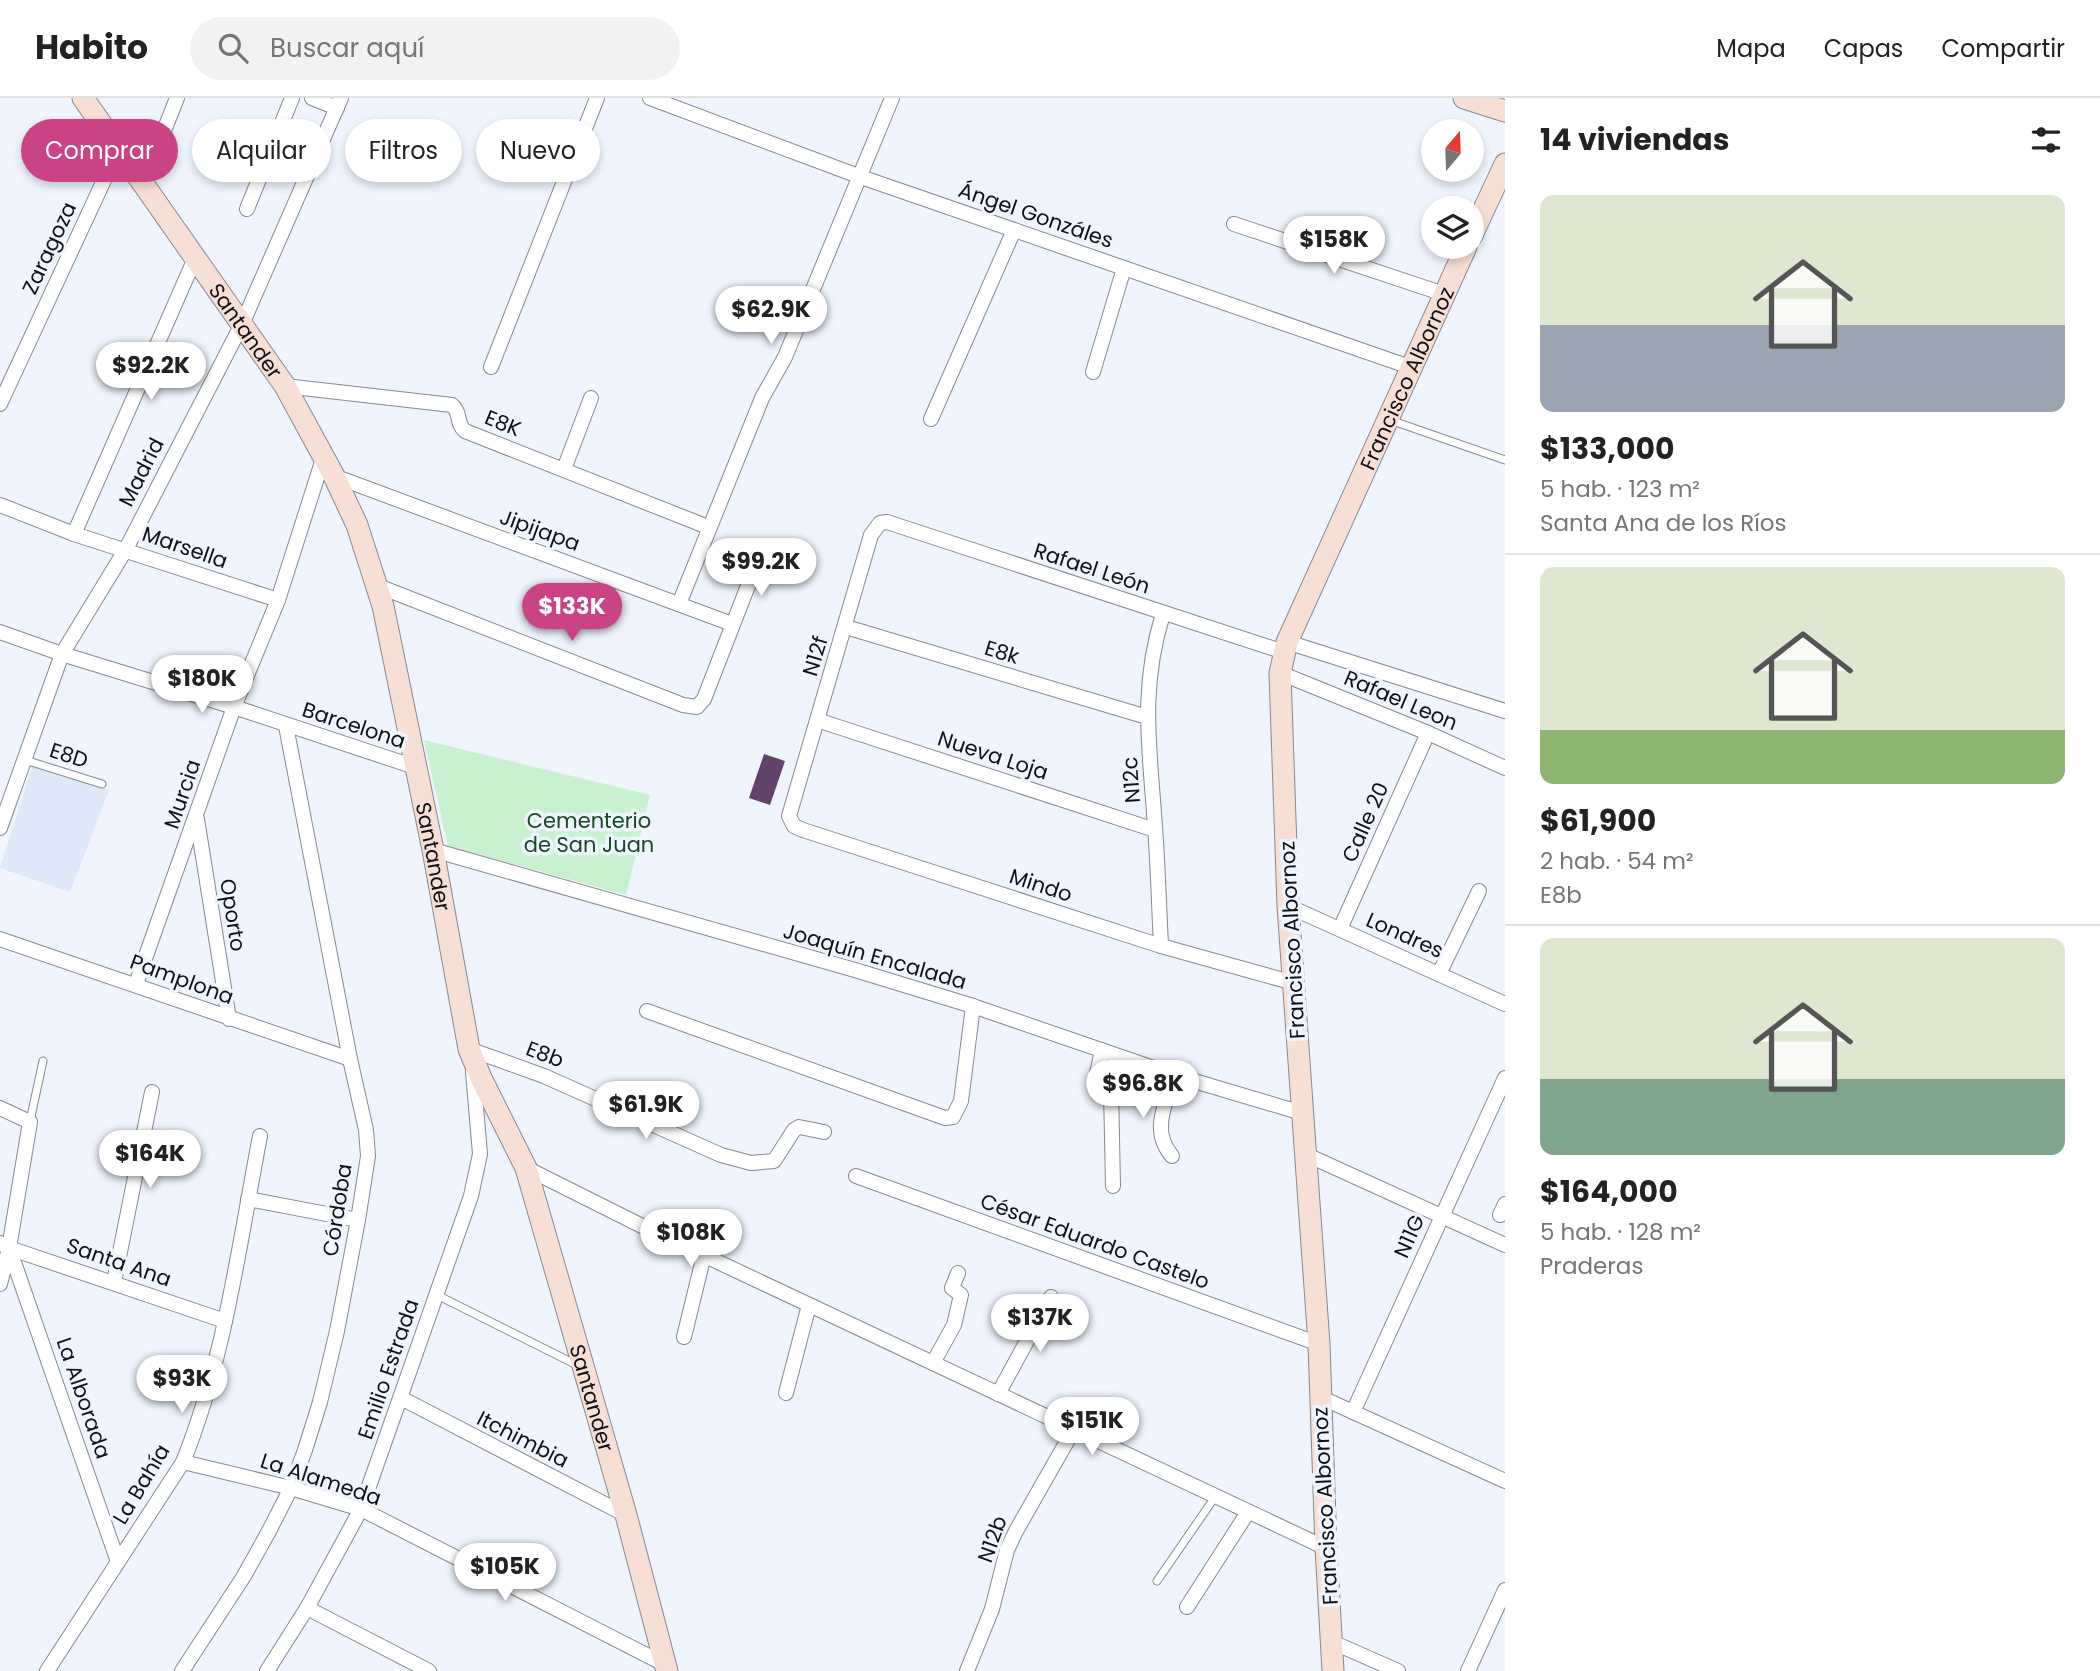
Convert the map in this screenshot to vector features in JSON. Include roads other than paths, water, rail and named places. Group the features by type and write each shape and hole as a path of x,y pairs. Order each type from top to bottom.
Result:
{"street":[{"name":"Santander","path":"83,98 98,119"},
{"path":"143,184 177,98"},
{"path":"247,209 292,98"},
{"path":"312,98 339,103"},
{"path":"491,367 597,98"},
{"name":"Ángel Gonzáles","path":"650,98 861,177 1410,367"},
{"path":"679,604 762,398 785,357 892,98"},
{"path":"1464,98 1505,111"},
{"name":"Madrid","path":"0,828 62,654 125,549 243,323 339,103"},
{"path":"1484,209 1505,164"},
{"name":"Zaragoza","path":"0,404 102,182"},
{"name":"Santander","path":"143,184 285,386 357,525 378,586 433,850 470,1055 526,1168 667,1668"},
{"path":"1234,224 1444,294"},
{"path":"931,419 1014,230"},
{"path":"74,534 196,256"},
{"name":"Francisco Albornoz","path":"1333,1671 1319,1344 1288,906 1280,673 1285,647 1460,259"},
{"path":"1093,372 1124,268"},
{"name":"E8K","path":"285,386 452,405 460,425 466,430 708,527"},
{"path":"564,470 591,398"},
{"name":"Murcia","path":"136,984 234,707 329,467"},
{"name":"Jipijapa","path":"329,467 732,624"},
{"name":"Marsella","path":"0,505 74,534 278,600"},
{"name":"Rafael León","path":"887,522 1163,614 1505,711"},
{"name":"N12f","path":"790,810 872,535 880,523 887,522"},
{"path":"378,586 691,707 697,707 704,699 758,560"},
{"name":"N12c","path":"1160,946 1147,717 1151,664 1163,614"},
{"name":"E8k","path":"846,627 1147,717"},
{"name":"Barcelona","path":"0,632 415,767"},
{"name":"Rafael Leon","path":"1280,673 1428,733 1505,768"},
{"name":"Nueva Loja","path":"817,720 1155,830"},
{"name":"Córdoba","path":"182,1671 244,1576 291,1488 320,1402 358,1220 368,1143 286,726"},
{"name":"Calle 20","path":"1340,929 1428,733"},
{"name":"Mindo","path":"790,810 791,822 803,830 1160,946 1294,983"},
{"name":"Oporto","path":"196,817 229,1019"},
{"name":"Joaquín Encalada","path":"433,850 855,970 973,1006 1174,1076 1302,1113"},
{"path":"1439,974 1479,891"},
{"name":"Londres","path":"1288,906 1505,1004"},
{"name":"Pamplona","path":"0,939 350,1059"},
{"path":"647,1011 945,1118 953,1117 961,1101 973,1006"},
{"path":"1102,1051 1097,1074 1111,1089 1113,1186"},
{"name":"E8b","path":"470,1055 544,1076 739,1161 758,1164 774,1161 794,1130 799,1127 824,1132"},
{"name":"Emilio Estrada","path":"267,1671 307,1608 361,1509 477,1175 480,1154 470,1055"},
{"path":"1172,1156 1164,1146 1160,1130 1174,1076"},
{"name":"N11G","path":"1353,1412 1505,1078"},
{"path":"114,1282 152,1092"},
{"path":"0,1108 30,1122 0,1283"},
{"name":"La Bahía","path":"47,1671 183,1462 198,1423 225,1321 260,1136"},
{"path":"1307,1155 1505,1245"},
{"path":"526,1168 809,1305 1326,1548"},
{"name":"César Eduardo Castelo","path":"856,1176 1319,1344"},
{"path":"248,1199 358,1220"},
{"name":"Santa Ana","path":"5,1245 225,1321"},
{"name":"La Alborada","path":"5,1245 118,1562"},
{"path":"684,1337 704,1255"},
{"path":"933,1363 954,1325 961,1303 961,1295 952,1288 958,1273"},
{"path":"998,1394 1051,1297"},
{"path":"786,1393 809,1305"},
{"path":"1320,1397 1505,1481"},
{"name":"Itchimbia","path":"401,1398 626,1515"},
{"name":"N12b","path":"967,1671 992,1609 1007,1550 1074,1429"},
{"name":"La Alameda","path":"183,1462 291,1488 361,1509 667,1668"},
{"path":"1186,1607 1248,1512"},
{"path":"1468,1671 1501,1611 1505,1590"},
{"path":"307,1608 429,1671"},
{"path":"1332,1642 1398,1671"}],"lane":[{"path":"1387,419 1505,460"},
{"name":"E8D","path":"25,760 102,784"},
{"path":"30,1122 43,1061"},
{"path":"437,1295 583,1368"},
{"path":"1157,1581 1215,1497"}],"park label":[{"name":"Cementerio de San Juan","path":"589,832"}]}
